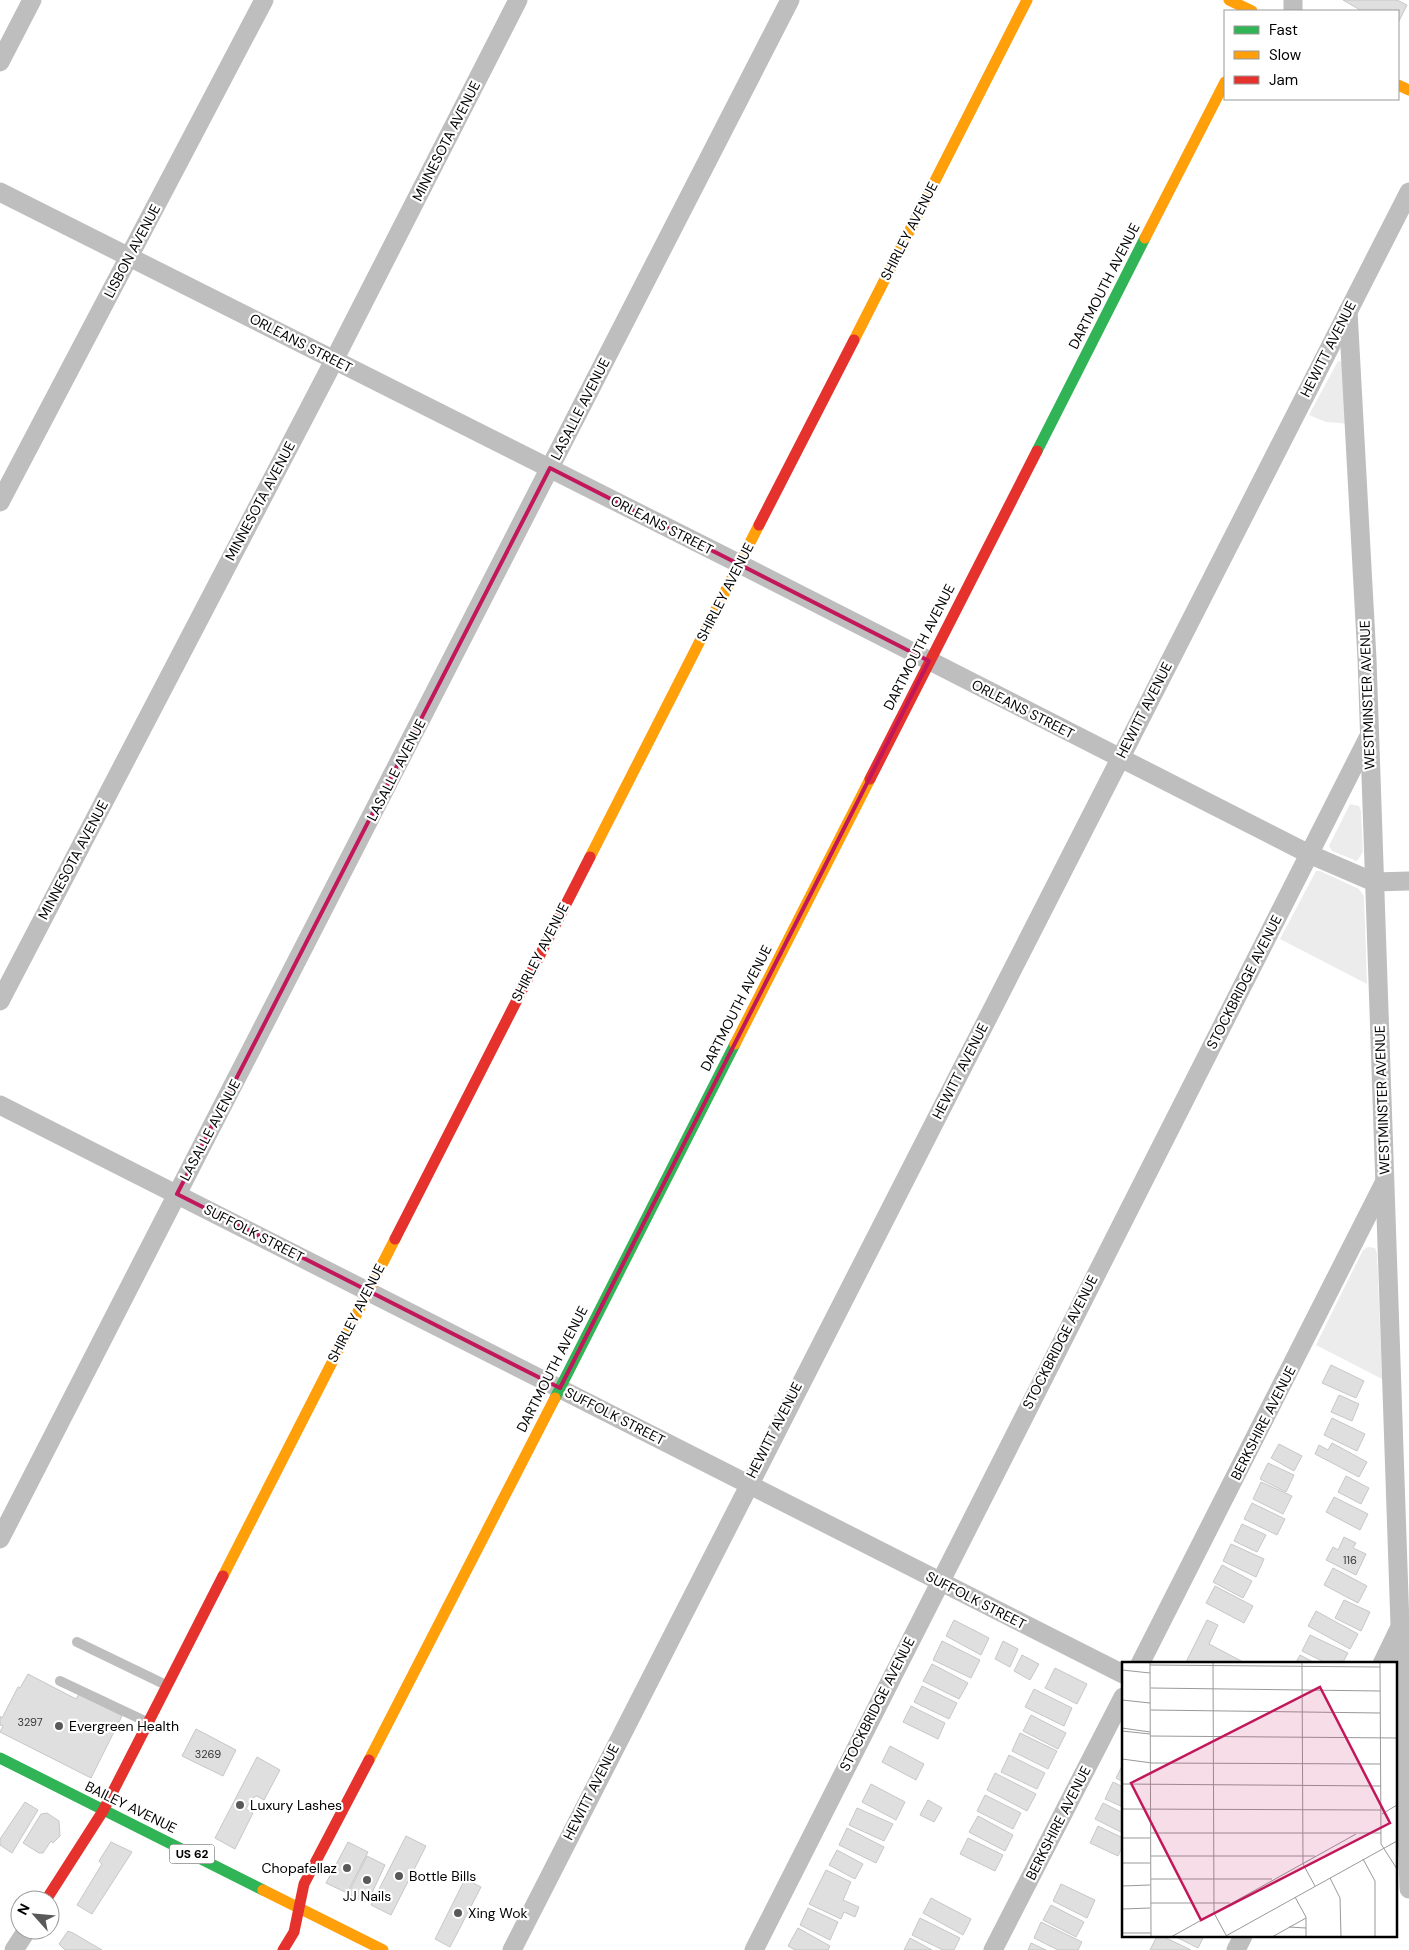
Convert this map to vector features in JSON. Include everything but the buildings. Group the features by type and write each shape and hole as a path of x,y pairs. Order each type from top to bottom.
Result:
{"street":[{"path":"0,62 32,0"},
{"name":"LISBON AVENUE","path":"0,502 264,0"},
{"name":"MINNESOTA AVENUE","path":"0,1001 334,359 518,0"},
{"name":"LASALLE AVENUE","path":"0,1539 790,0"},
{"name":"SHIRLEY AVENUE","path":"52,1890 103,1811 1027,0"},
{"path":"1229,0 1250,10"},
{"name":"DARTMOUTH AVENUE","path":"283,1950 294,1932 304,1884 560,1388 928,660 1224,84"},
{"name":"ORLEANS STREET","path":"0,192 740,564 1309,854 1374,882 1409,881"},
{"name":"HEWITT AVENUE","path":"512,1950 747,1482 1409,192"},
{"name":"WESTMINSTER AVENUE","path":"1348,311 1369,736 1400,1627 1404,1813 1409,1889"},
{"name":"STOCKBRIDGE AVENUE","path":"754,1950 939,1581 1369,736"},
{"name":"SUFFOLK STREET","path":"0,1105 1122,1673"},
{"name":"BERKSHIRE AVENUE","path":"1141,1662 1385,1182"},
{"path":"1383,1662 1400,1627"},
{"name":"BERKSHIRE AVENUE","path":"993,1950 1122,1699"},
{"name":"BAILEY AVENUE","path":"0,1758 383,1950"},
{"path":"1236,1950 1242,1938"}],"lane":[{"path":"77,1642 167,1686"},
{"path":"60,1680 148,1723"}],"highlighted area":[{"path":"550,468 929,661 560,1388 177,1194"}],"shaded area":[{"path":"1338,361 1343,362 1351,424 1326,422 1309,415"},
{"path":"1350,804 1359,806 1361,811 1363,852 1357,861 1332,851 1329,846"},
{"path":"1316,871 1320,871 1359,889 1364,896 1367,984 1280,939"},
{"path":"1368,1247 1375,1248 1377,1254 1382,1379 1316,1345 1363,1250"}],"traffic: fast":[{"path":"1037,451 1145,238"},
{"path":"555,1398 735,1044"},
{"path":"0,1758 263,1890"}],"traffic: slow":[{"path":"854,340 1027,0"},
{"path":"1229,0 1250,10"},
{"path":"1145,238 1224,84"},
{"path":"1399,85 1409,90"},
{"path":"590,857 759,525"},
{"path":"735,1044 870,779"},
{"path":"223,1576 395,1239"},
{"path":"369,1760 555,1398"},
{"path":"263,1890 383,1950"}],"traffic: jam":[{"path":"759,525 854,340"},
{"path":"870,779 1037,451"},
{"path":"395,1239 590,857"},
{"path":"52,1890 103,1811 223,1576"},
{"path":"283,1950 294,1932 304,1884 369,1760"}],"place":[{"name":"Evergreen Health","path":"59,1726"},
{"name":"Luxury Lashes","path":"240,1805"},
{"name":"Chopafellaz","path":"347,1868"},
{"name":"Bottle Bills","path":"399,1876"},
{"name":"JJ Nails","path":"367,1880"},
{"name":"Xing Wok","path":"458,1913"}]}
